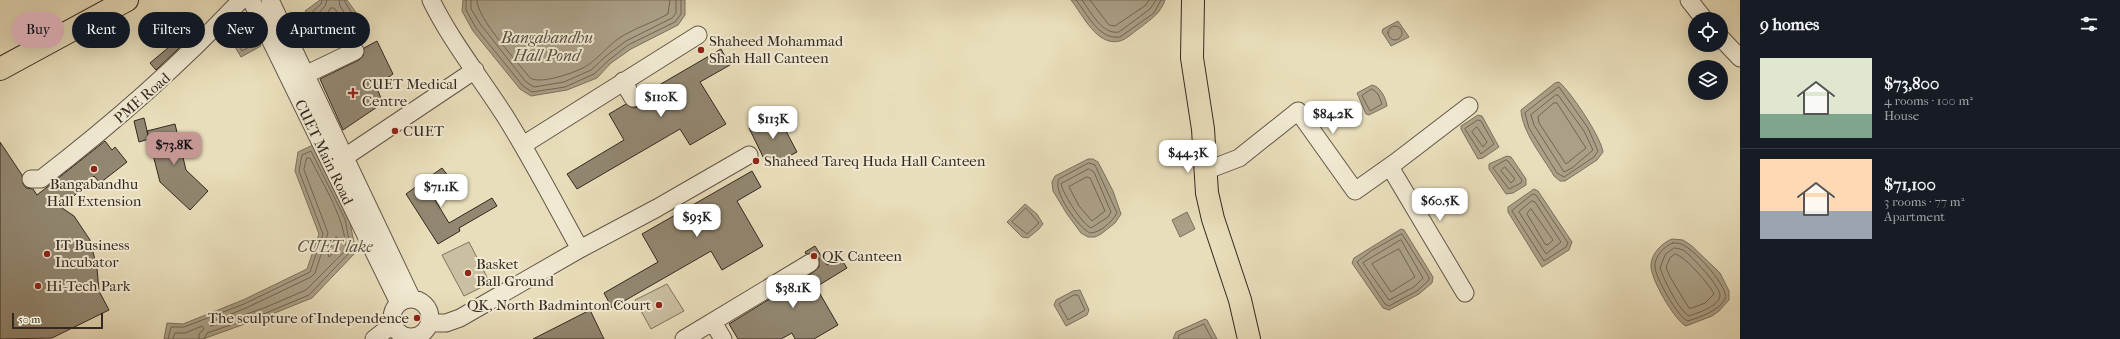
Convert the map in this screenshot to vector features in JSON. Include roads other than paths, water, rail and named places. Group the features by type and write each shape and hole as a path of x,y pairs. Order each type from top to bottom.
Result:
{"main road":[{"path":"0,69 127,0"},
{"path":"1193,0 1192,58 1203,129 1207,192 1213,219 1237,294 1249,339"}],"street":[{"name":"PME Road","path":"31,179 41,179 102,133 172,71 241,0"},
{"name":"CUET Main Road","path":"250,0 406,301"},
{"name":"CUET Main Road","path":"270,0 345,157 406,301"},
{"path":"431,0 444,27 472,66 523,145 580,249"},
{"path":"1689,0 1698,12"},
{"path":"523,145 698,35"},
{"path":"1728,45 1740,58"},
{"path":"305,75 355,51"},
{"path":"345,157 472,66"},
{"path":"623,81 633,98"},
{"path":"1205,171 1239,158 1298,111 1355,191 1390,167 1469,106"},
{"path":"422,334 428,309 421,302 406,301 392,313 392,325 401,335 422,334 460,318 580,249 701,190 749,155"},
{"path":"1390,167 1465,293"},
{"path":"684,339 810,263"},
{"path":"713,322 723,339"},
{"path":"374,339 392,325"}],"water":[{"path":"320,0 347,0 356,12 306,12 305,11"},
{"name":"Bangabandhu Hall Pond","path":"463,0 685,0 685,15 678,25 631,49 611,63 597,78 567,90 531,96 520,89 473,31 462,11"},
{"path":"1071,0 1165,0 1158,12 1148,21 1125,39 1112,42 1098,35 1091,28"},
{"path":"1398,21 1409,37 1391,46 1382,32 1383,29"},
{"path":"236,48 257,48 241,57"},
{"path":"1559,82 1571,95 1585,115 1597,136 1603,152 1597,160 1565,181 1560,181 1554,176 1529,136 1522,118 1521,110 1555,83"},
{"path":"1372,85 1378,88 1382,93 1387,106 1369,115 1366,114 1357,93"},
{"path":"1478,115 1482,116 1499,147 1483,158 1478,159 1461,129 1461,126"},
{"name":"CUET lake","path":"313,145 349,218 356,252 312,298 203,339 164,339 167,323 183,324 243,300 307,269 319,234 295,171 298,152"},
{"path":"1507,156 1511,157 1526,179 1526,185 1513,193 1506,194 1489,169 1489,164"},
{"path":"1088,159 1093,159 1098,162 1113,191 1121,214 1115,223 1095,237 1088,237 1081,233 1053,191 1052,182 1055,176"},
{"path":"1534,189 1538,191 1572,242 1569,250 1542,267 1508,212 1508,207"},
{"path":"1025,204 1037,214 1043,224 1028,238 1022,237 1007,222"},
{"path":"1187,212 1195,229 1180,237 1172,220"},
{"path":"1401,229 1404,230 1433,277 1432,283 1419,294 1389,310 1383,308 1352,263 1354,258"},
{"path":"1672,239 1683,240 1692,246 1720,273 1729,291 1729,300 1719,311 1712,316 1686,326 1670,308 1658,288 1651,270 1651,264 1655,252"},
{"path":"1080,290 1089,310 1087,315 1066,326 1054,305 1056,300 1073,291"},
{"path":"1205,319 1207,320 1217,339 1173,339 1176,332"}],"place":[{"name":"Shaheed Mohammad Shah Hall Canteen","path":"701,50"},
{"name":"CUET Medical Centre","path":"353,93"},
{"name":"CUET","path":"395,131"},
{"name":"Shaheed Tareq Huda Hall Canteen","path":"756,161"},
{"name":"Bangabandhu Hall Extension","path":"94,169"},
{"name":"IT Business Incubator","path":"47,254"},
{"name":"QK Canteen","path":"814,256"},
{"name":"Basket Ball Ground","path":"468,273"},
{"name":"Hi-Tech Park","path":"38,286"},
{"name":"QK, North Badminton Court","path":"659,305"},
{"name":"The sculpture of Independence","path":"417,318"}]}
